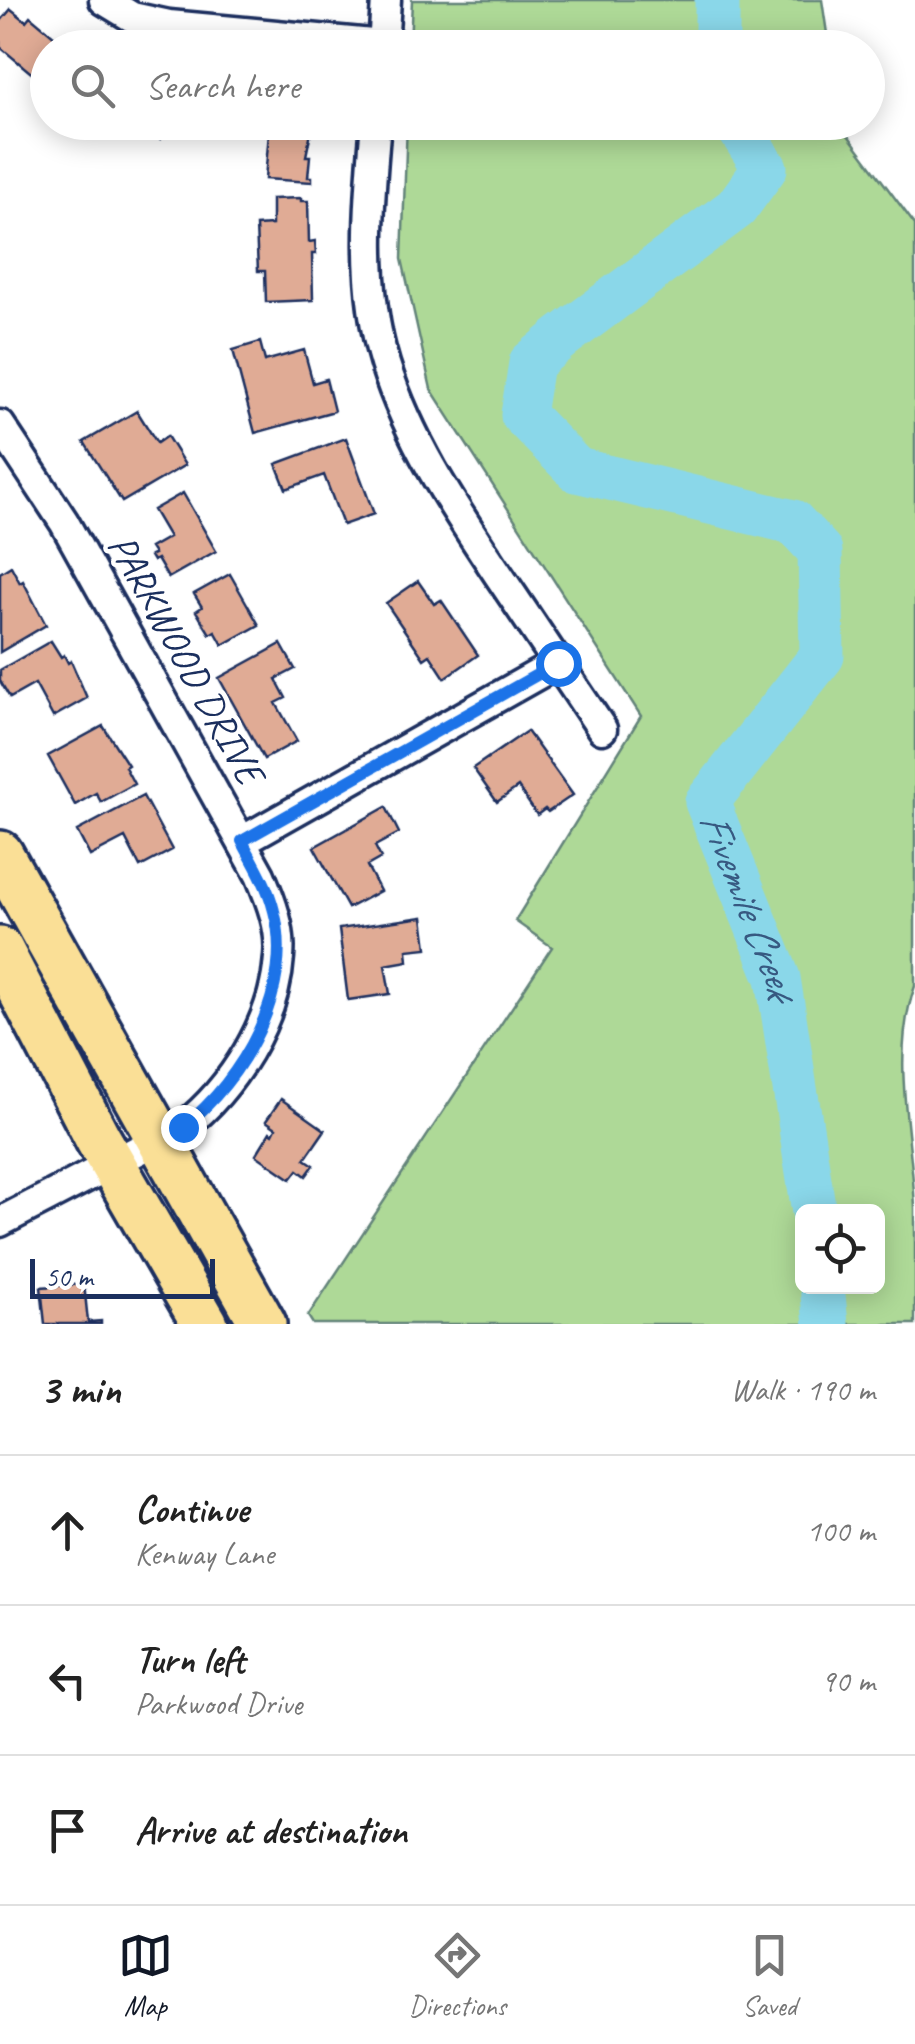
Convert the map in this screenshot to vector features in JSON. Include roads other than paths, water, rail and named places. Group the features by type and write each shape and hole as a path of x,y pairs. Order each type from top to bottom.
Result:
{"main road":[{"path":"0,854 263,1324"},
{"path":"0,950 113,1164 205,1324"}],"street":[{"path":"104,0 132,17 220,30"},
{"path":"384,30 386,0"},
{"path":"374,140 368,212 371,290 384,362 414,440 456,511 602,729"},
{"name":"PARKWOOD DRIVE","path":"0,424 64,522 242,841 275,912 280,956 272,995 256,1036 202,1112 161,1138 0,1222"},
{"path":"242,841 558,663"}],"waterway":[{"name":"Fivemile Creek","path":"717,0 717,30"},
{"name":"Fivemile Creek","path":"747,140 765,168 736,208 531,363 523,415 577,470 793,522 820,551 822,656 707,802 778,978 813,1204"},
{"name":"Fivemile Creek","path":"823,1294 826,1324"}]}
